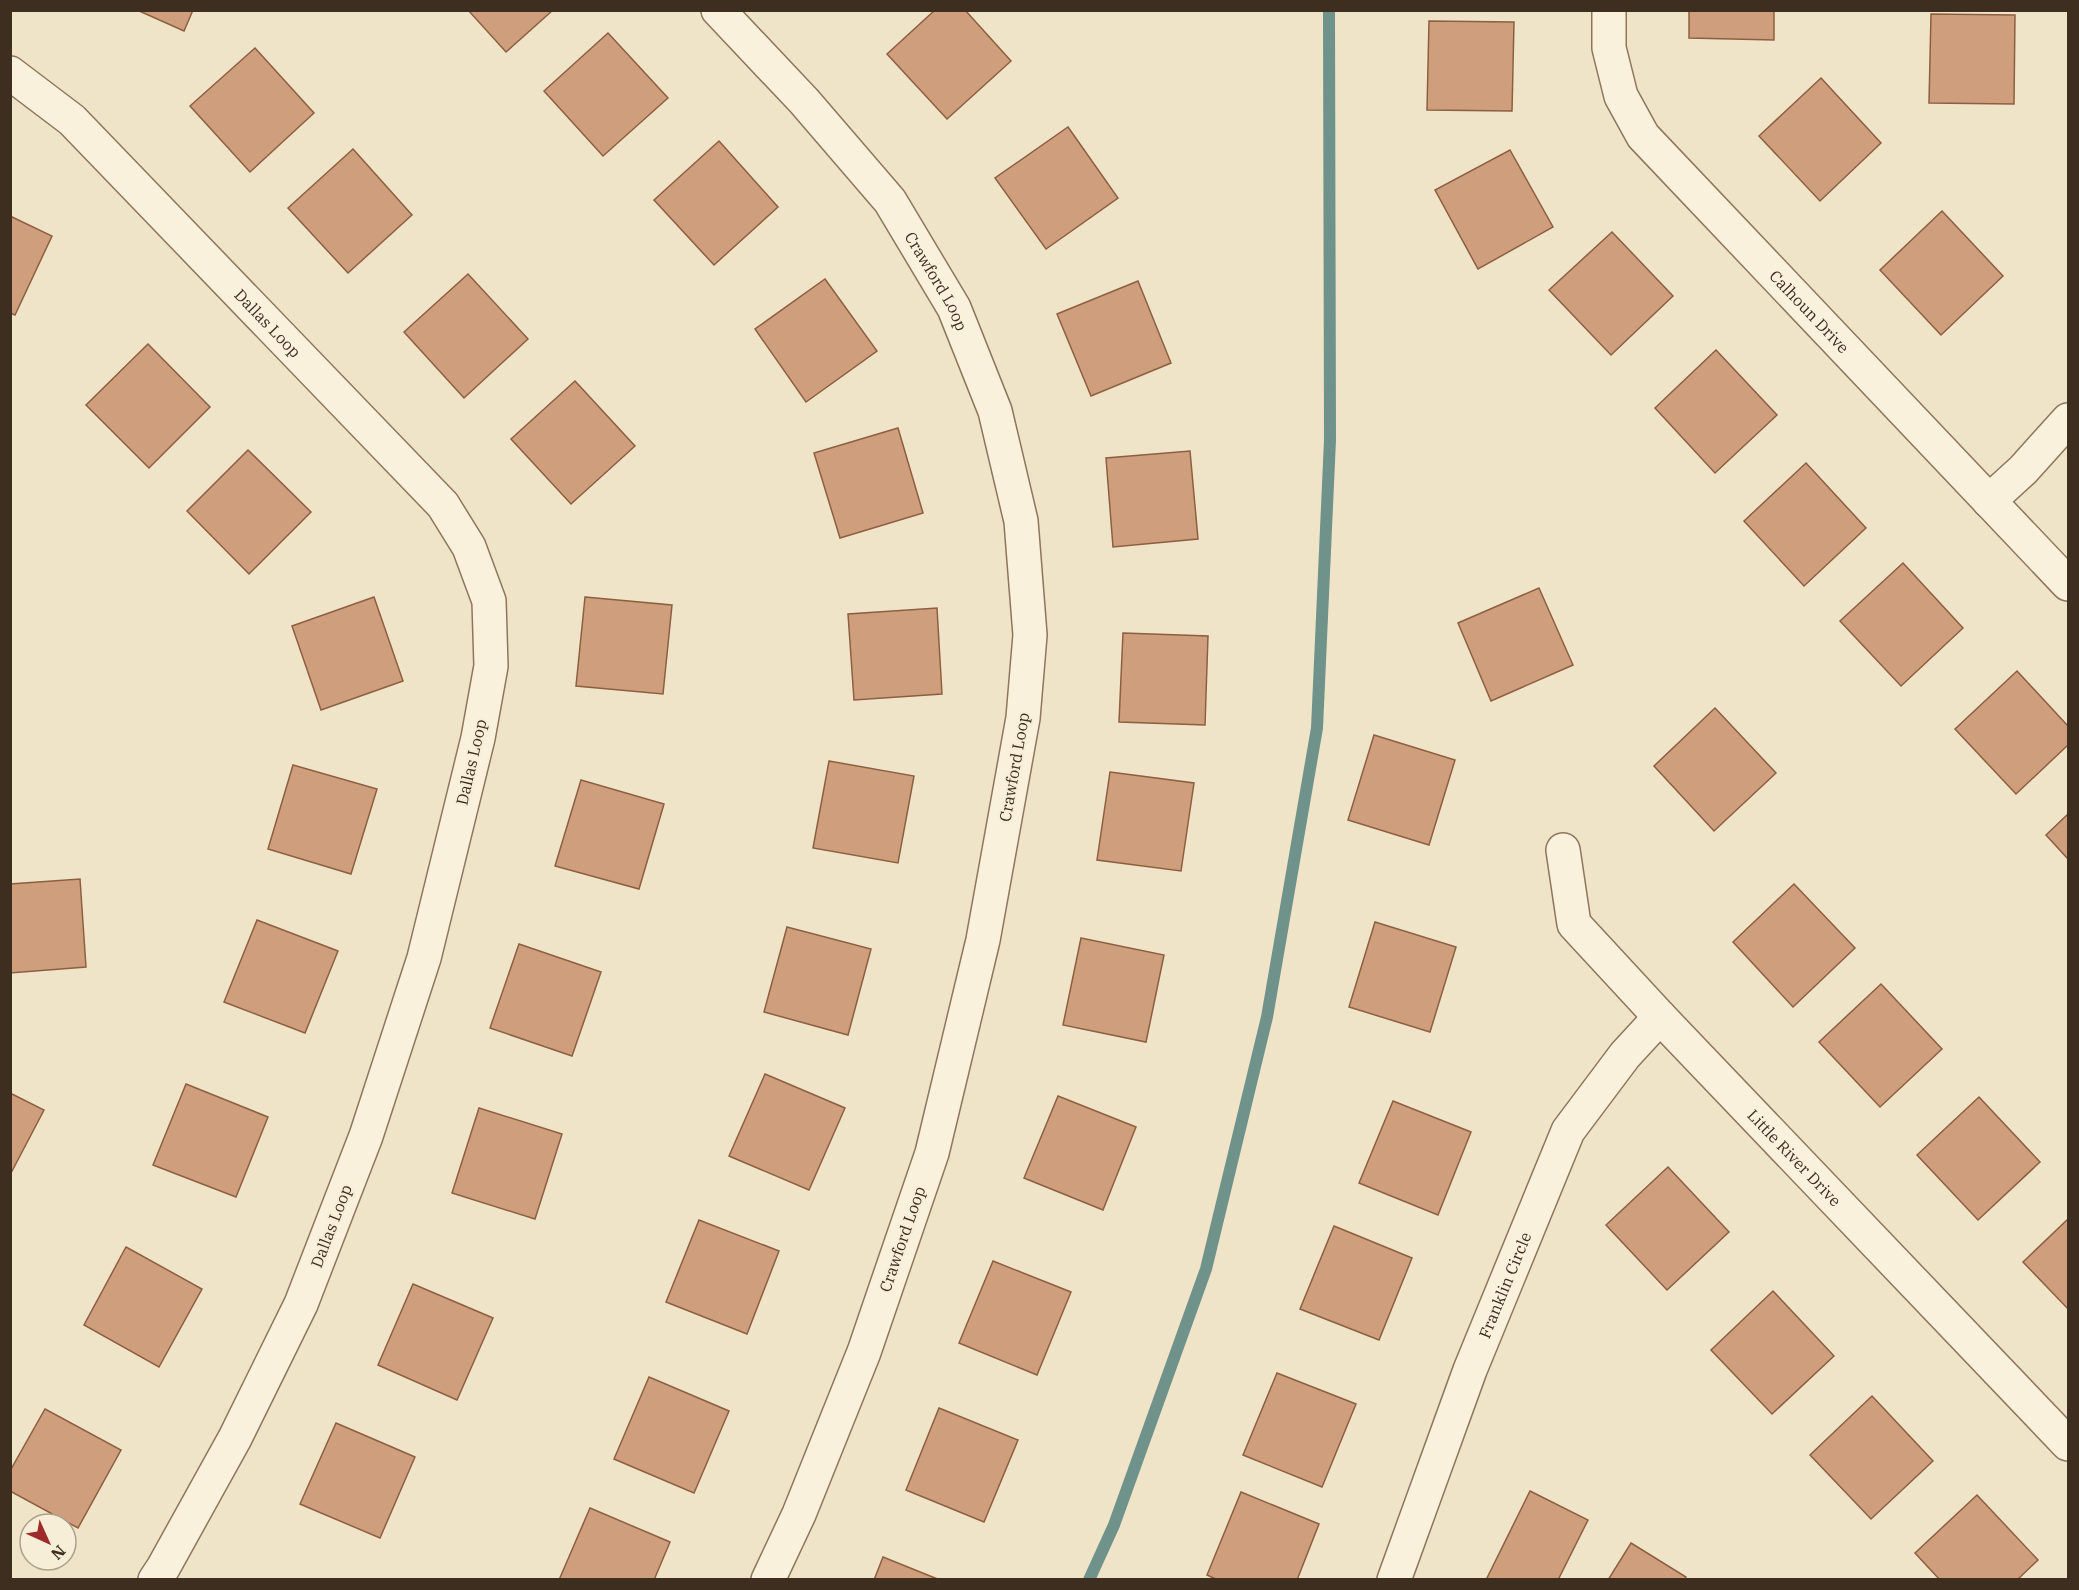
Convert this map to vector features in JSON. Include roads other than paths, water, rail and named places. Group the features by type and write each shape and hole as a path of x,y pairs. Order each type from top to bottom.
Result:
{"street":[{"name":"Crawford Loop","path":"718,10 804,101 890,201 954,308 996,411 1021,521 1030,635 1023,718 983,940 932,1153 864,1352 799,1514 768,1580"},
{"name":"Calhoun Drive","path":"1609,10 1609,48 1621,96 1643,136 2068,584"},
{"name":"Dallas Loop","path":"10,73 72,120 442,505 469,547 489,601 491,666 478,738 424,958 366,1136 301,1304 235,1438 164,1568 155,1580"},
{"path":"1989,501 2023,470 2068,420"},
{"name":"Little River Drive","path":"1563,850 1574,924 2068,1444"},
{"name":"Franklin Circle","path":"1394,1580 1470,1370 1568,1131 1625,1055 1660,1017"}],"waterway":[{"path":"1089,1580 1114,1525 1206,1269 1267,1017 1317,728 1330,440 1329,10"}]}
